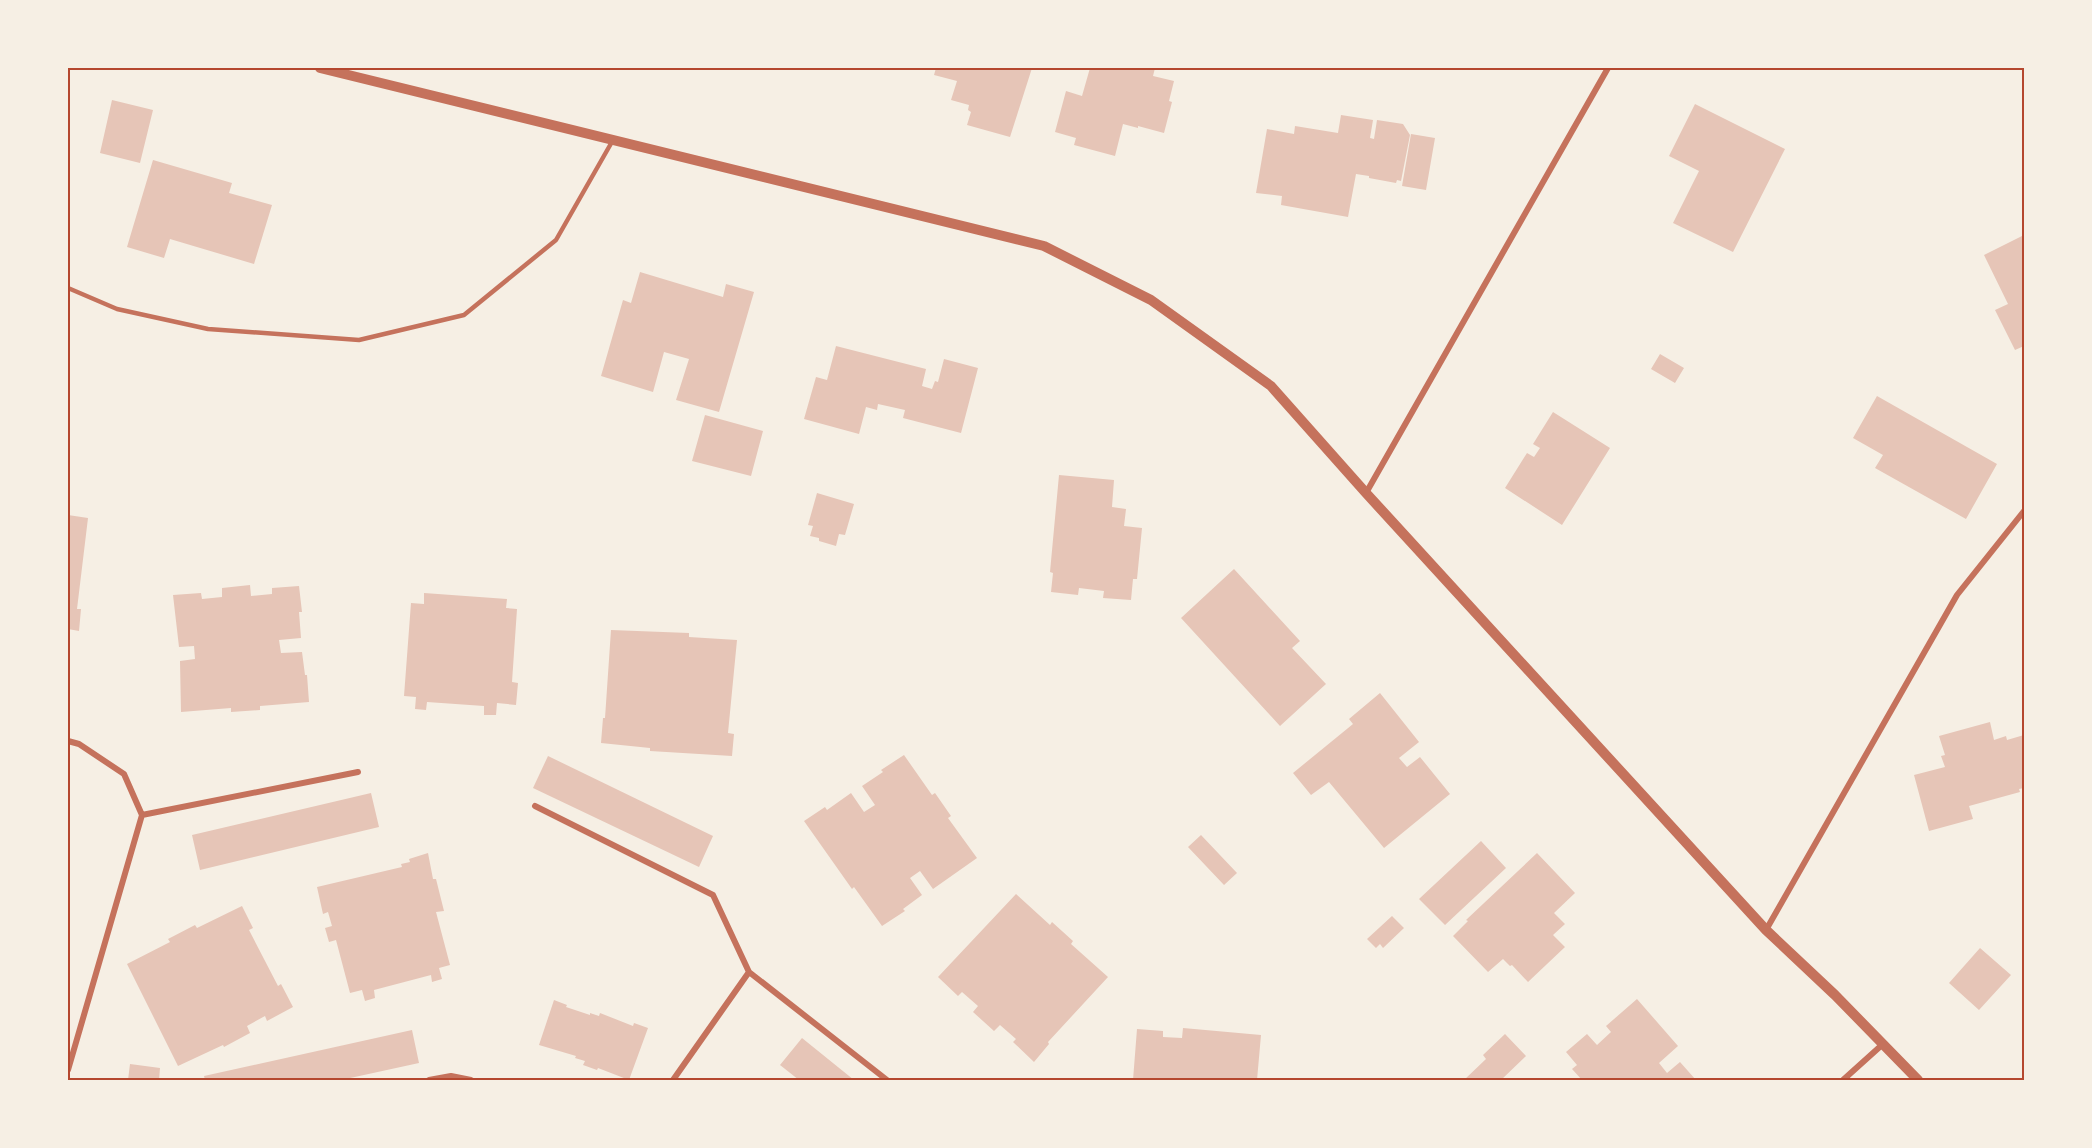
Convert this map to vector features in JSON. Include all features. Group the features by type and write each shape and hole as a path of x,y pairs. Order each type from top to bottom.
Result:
{"street":[{"path":"320,68 1044,246 1151,300 1271,386 1766,930 1835,995 1918,1080"},
{"path":"1366,493 1608,68"},
{"path":"1766,930 1957,595 2025,511"},
{"path":"68,741 79,744 124,774 142,814 68,1070"},
{"path":"142,814 358,771"},
{"path":"535,806 713,896 749,972 887,1080"},
{"path":"673,1080 749,972"},
{"path":"1843,1080 1883,1044"},
{"path":"429,1080 451,1077 471,1080"}],"lane":[{"path":"68,288 117,309 208,329 359,340 464,315 556,240 613,140"}],"building":[{"path":"936,68 1032,68 1010,137 967,125 971,112 968,110 969,105 951,100 957,81 934,75"},
{"path":"1090,68 1155,68 1153,76 1174,81 1169,101 1172,102 1164,133 1123,124 1115,156 1074,145 1076,138 1055,132 1066,91 1082,96"},
{"path":"112,100 153,110 140,163 100,153"},
{"path":"1695,104 1785,149 1733,252 1673,223 1699,171 1669,156"},
{"path":"1341,115 1373,120 1370,138 1374,139 1377,120 1403,124 1410,135 1401,181 1397,180 1396,183 1356,174 1348,217 1281,205 1282,196 1256,193 1267,129 1294,134 1295,126 1338,133"},
{"path":"1411,134 1435,138 1426,190 1402,186"},
{"path":"153,160 232,183 229,193 272,205 254,264 170,239 164,258 127,247"},
{"path":"2024,235 2024,346 2015,350 1995,310 2008,304 1984,255"},
{"path":"640,272 723,297 726,284 754,292 719,412 676,400 689,359 664,352 653,392 601,376 623,300 631,303"},
{"path":"836,346 926,369 922,386 932,389 935,381 938,382 944,359 978,368 961,433 903,418 905,410 878,404 877,410 866,407 859,434 804,419 816,377 827,380"},
{"path":"1660,354 1684,368 1675,383 1651,369"},
{"path":"1877,396 1997,464 1966,519 1875,468 1883,455 1853,438"},
{"path":"1553,412 1610,448 1562,525 1505,488 1527,453 1534,457 1540,448 1533,444"},
{"path":"705,415 763,431 751,476 692,461"},
{"path":"1059,475 1114,480 1112,507 1126,509 1124,526 1142,528 1137,579 1133,579 1131,600 1103,598 1104,591 1079,588 1078,595 1051,592 1053,573 1050,572"},
{"path":"817,493 854,504 845,535 839,534 836,546 810,536 813,526 808,525"},
{"path":"68,515 88,518 77,609 81,609 79,631 68,629"},
{"path":"1234,569 1300,641 1292,648 1326,684 1280,726 1181,618"},
{"path":"250,585 251,596 272,594 272,588 299,586 302,612 299,612 301,638 279,640 281,653 302,652 309,702 260,706 260,710 231,712 231,708 181,712 180,661 195,659 194,646 179,647 173,595 201,593 202,599 222,597 222,588"},
{"path":"424,593 507,599 506,608 517,609 512,682 518,683 516,705 497,703 496,715 484,715 484,706 427,702 426,710 415,709 416,697 404,696 411,603 424,604"},
{"path":"611,630 689,633 689,637 737,640 728,733 734,734 732,756 650,751 650,748 601,743"},
{"path":"1380,693 1419,742 1399,758 1407,767 1420,757 1450,794 1384,848 1329,782 1311,795 1293,773 1353,724 1349,719"},
{"path":"1990,722 1994,740 2006,736 2007,740 2024,735 2024,788 2019,789 2020,792 1969,806 1973,819 1929,831 1914,775 1945,767 1941,756 1945,755 1939,736"},
{"path":"904,755 932,795 935,793 951,816 948,818 977,858 933,889 920,871 910,878 922,895 903,909 905,911 882,926 854,887 852,889 804,821 825,807 827,810 851,793 864,812 875,805 862,786"},
{"path":"548,756 713,836 699,867 533,788"},
{"path":"371,793 379,827 200,870 192,835"},
{"path":"1201,835 1237,873 1224,885 1188,847"},
{"path":"1481,841 1506,868 1445,925 1419,899"},
{"path":"428,853 433,879 436,879 444,911 436,912 450,965 439,968 442,979 432,982 431,975 374,990 375,998 365,1001 362,990 350,993 336,940 329,942 325,928 332,926 328,912 323,914 317,887 402,867 401,864 410,862 409,859"},
{"path":"1537,853 1575,893 1554,913 1565,924 1553,935 1565,947 1528,982 1503,959 1488,972 1453,936 1468,921 1466,920"},
{"path":"1016,894 1050,925 1052,922 1073,941 1071,944 1108,977 1048,1042 1049,1044 1034,1062 1013,1042 1016,1039 1000,1025 994,1031 973,1012 978,1006 962,992 958,996 938,977"},
{"path":"242,906 253,928 249,930 278,986 281,984 293,1007 267,1021 265,1016 247,1026 250,1033 224,1047 223,1045 178,1066 127,964 170,942 168,939 195,925 197,928"},
{"path":"1392,916 1404,928 1383,948 1380,944 1376,948 1367,939"},
{"path":"1980,948 2011,975 1979,1010 1949,983"},
{"path":"1637,999 1678,1046 1659,1063 1667,1073 1680,1062 1696,1080 1582,1080 1572,1069 1577,1065 1566,1052 1587,1034 1597,1045 1611,1032 1606,1026"},
{"path":"554,1000 567,1005 566,1007 590,1015 590,1013 599,1016 600,1013 633,1026 634,1023 648,1028 629,1080 583,1065 585,1061 575,1058 576,1056 539,1045"},
{"path":"1183,1028 1261,1035 1257,1080 1133,1080 1137,1029 1163,1031 1163,1037 1182,1038"},
{"path":"412,1030 419,1063 341,1080 205,1080 204,1076"},
{"path":"1505,1034 1526,1056 1501,1080 1464,1080 1486,1059 1483,1055"},
{"path":"802,1038 854,1080 799,1080 780,1065"},
{"path":"130,1064 160,1068 159,1080 128,1080"}]}
